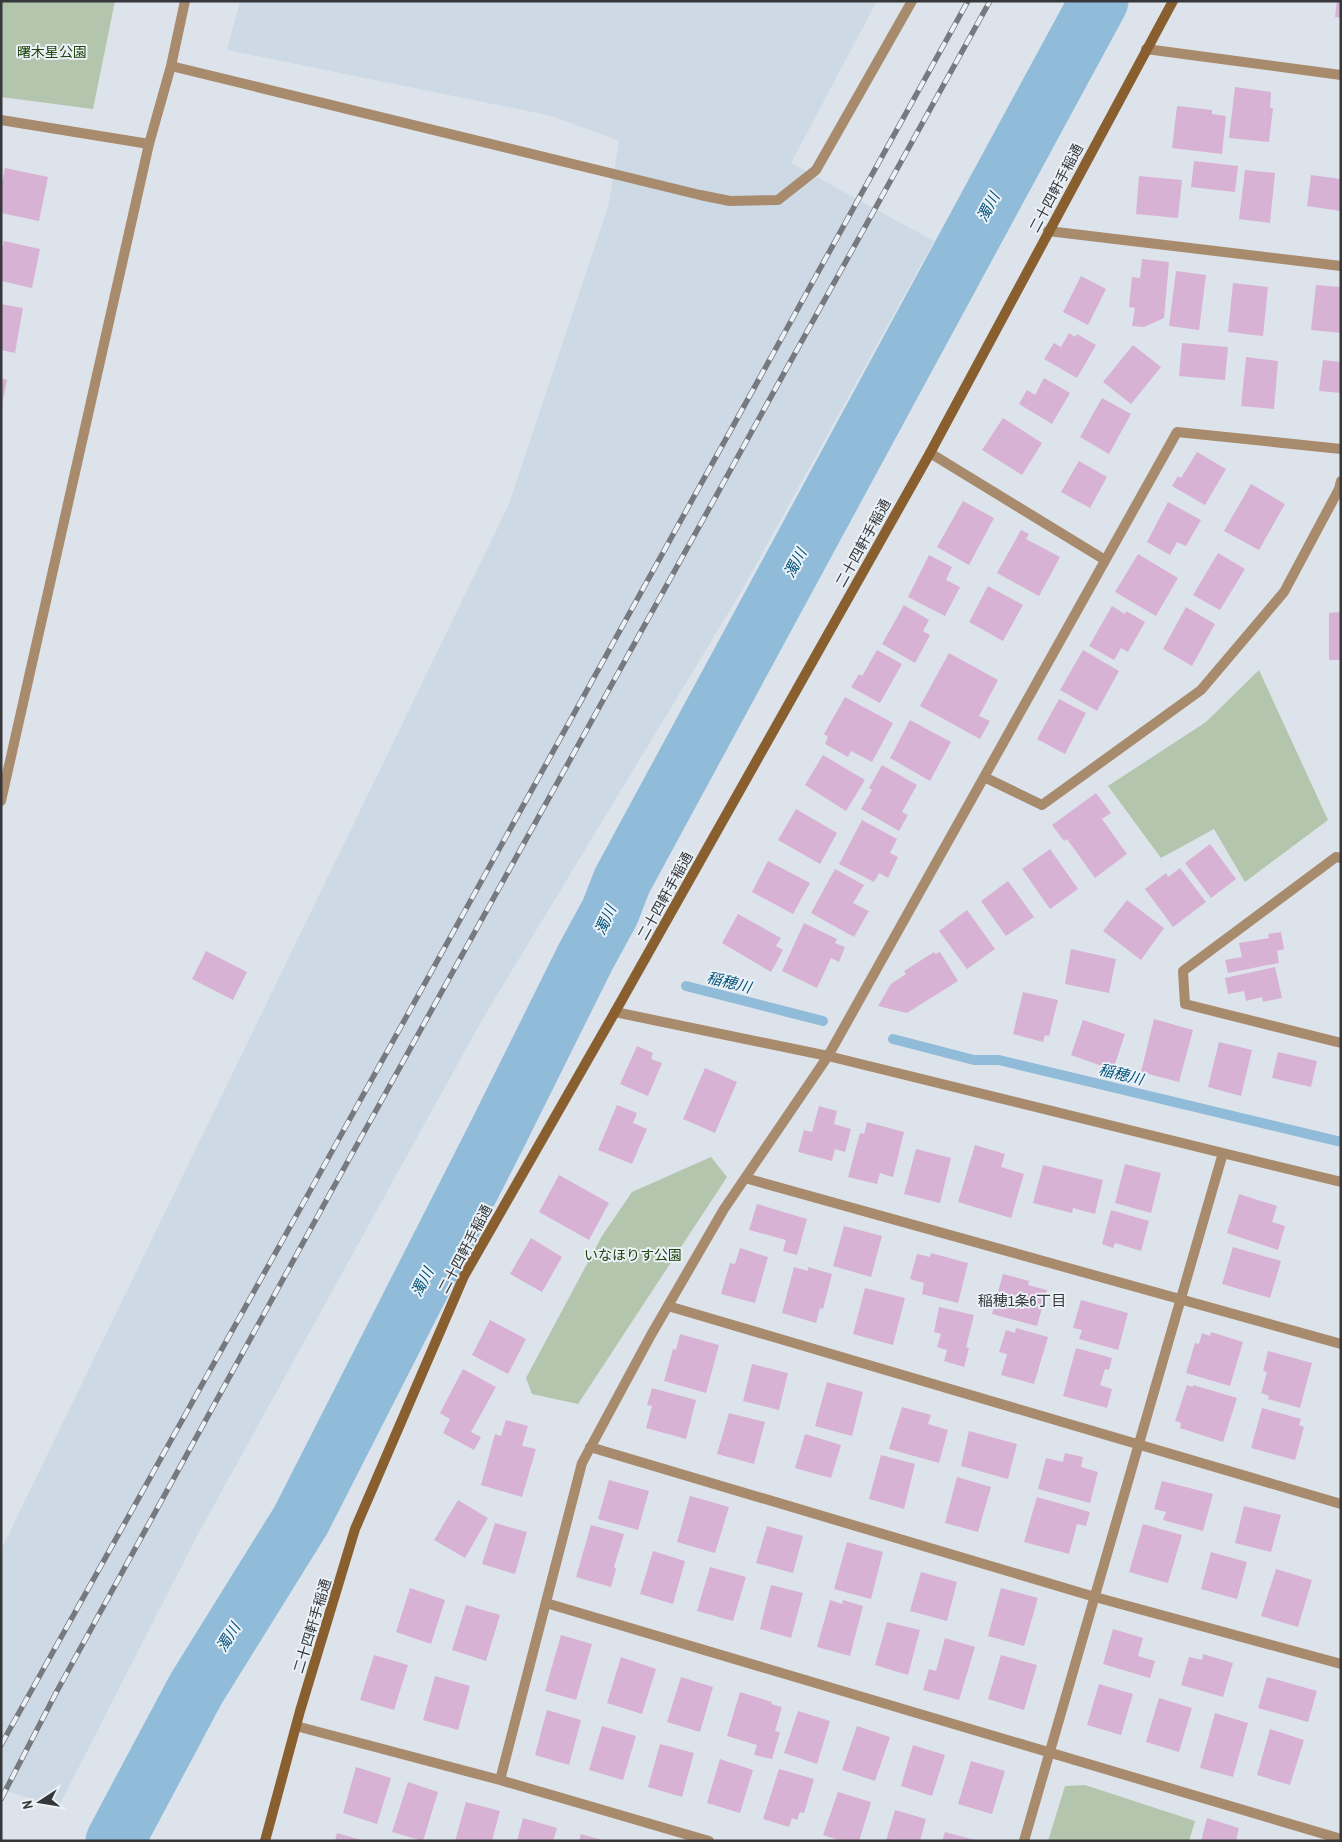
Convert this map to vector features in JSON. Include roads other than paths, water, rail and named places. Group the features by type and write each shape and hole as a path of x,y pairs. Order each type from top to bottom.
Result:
{"street":[{"path":"1,801 149,144 171,66 185,1"},
{"path":"171,66 700,195 730,201 778,200 816,170 912,1"},
{"name":"二十四軒手稲通","path":"265,1841 296,1726 355,1529 464,1276 616,1012 930,454 1146,48 1173,1"},
{"path":"1146,48 1341,75"},
{"path":"1,120 149,144"},
{"path":"1048,231 1341,266"},
{"path":"500,1780 582,1463 590,1447 724,1209 828,1056 1176,432 1341,449"},
{"path":"930,454 1105,560"},
{"path":"984,777 1042,805 1201,690 1284,592 1341,482"},
{"path":"1341,858 1336,857 1182,971 1185,1004 1341,1043"},
{"path":"616,1012 828,1056 1341,1182"},
{"path":"1024,1841 1223,1153"},
{"path":"745,1178 1341,1344"},
{"path":"668,1306 1341,1504"},
{"path":"590,1447 1095,1597 1341,1664"},
{"path":"546,1603 1341,1839"},
{"path":"296,1726 500,1780 709,1841"}],"waterway":[{"name":"濁川","path":"115,1841 196,1689 301,1520 610,912 622,881 1099,1"},
{"name":"稲穂川","path":"586,956 604,961"},
{"name":"稲穂川","path":"686,986 823,1021"},
{"name":"稲穂川","path":"893,1039 974,1060 999,1060 1341,1142"}],"railway":[{"path":"1,1745 315,1182 968,1"},
{"path":"1,1799 57,1691 332,1190 990,1"}],"district":[{"name":"稲穂1条6丁目","path":"1022,1300"}],"park label":[{"name":"曙木星公園","path":"52,52"},
{"name":"いなほりす公園","path":"633,1255"}]}
